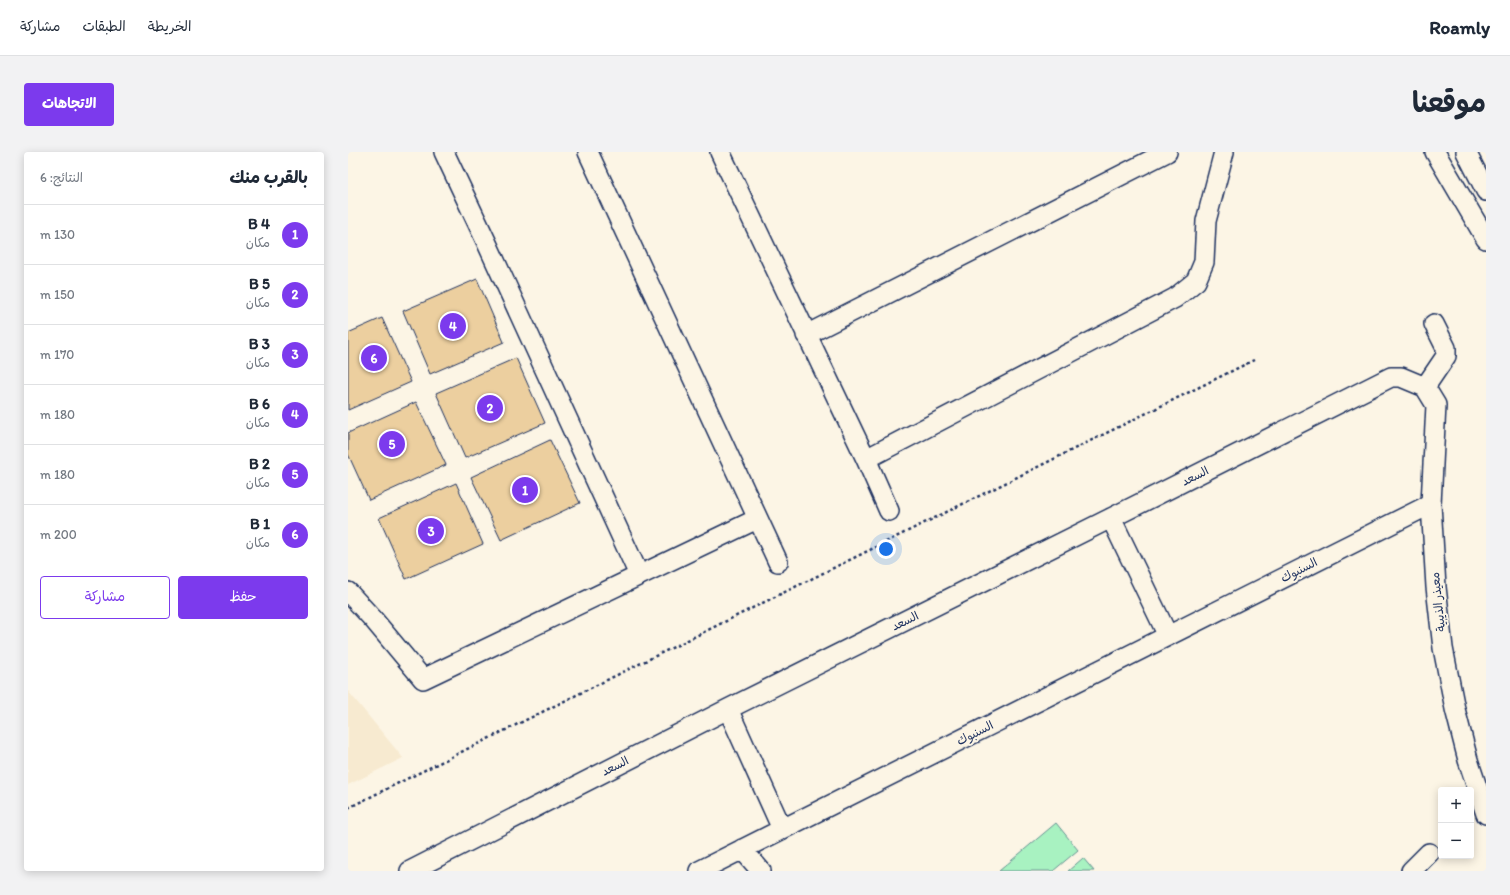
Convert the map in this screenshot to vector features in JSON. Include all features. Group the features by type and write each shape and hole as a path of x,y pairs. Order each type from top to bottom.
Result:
{"street":[{"path":"444,152 639,575"},
{"path":"588,152 778,562"},
{"path":"720,152 866,459 889,511"},
{"path":"806,335 1148,156 1167,152"},
{"path":"866,459 1175,298 1196,282 1204,262 1206,221 1224,152"},
{"path":"1435,152 1486,239"},
{"path":"1466,152 1482,173 1486,191"},
{"path":"1425,387 1446,356 1446,348 1434,324"},
{"name":"السعد","path":"410,871 728,709 1392,377 1401,377 1425,387"},
{"name":"معيذر الذيبية","path":"1425,387 1436,405 1431,504 1436,587 1443,648 1455,709 1468,760 1486,814"},
{"name":"السنبوك","path":"699,871 1431,504"},
{"path":"1111,518 1168,636"},
{"path":"348,592 373,619 423,679 757,519"},
{"path":"728,709 782,829"},
{"path":"742,849 760,871"},
{"path":"1411,871 1429,853"}],"path":[{"path":"348,808 1254,360"}],"shaded area":[{"path":"348,691 403,758 348,785"}],"green space":[{"path":"1056,823 1078,850 1053,871 999,871"},
{"path":"1083,858 1094,871 1068,871"}],"building":[{"path":"477,279 504,342 430,374 403,311"},
{"path":"382,318 411,382 348,410 348,333"},
{"path":"516,358 545,423 465,458 436,393"},
{"path":"416,402 446,465 369,500 348,454 348,433"},
{"path":"550,440 580,503 501,540 471,477"},
{"path":"456,483 483,544 406,579 379,518"}],"place":[{"name":"B 6","path":"453,326"},
{"name":"B 1","path":"374,358"},
{"name":"B 5","path":"490,408"},
{"name":"B 2","path":"392,444"},
{"name":"B 4","path":"525,490"},
{"name":"B 3","path":"431,531"}]}
